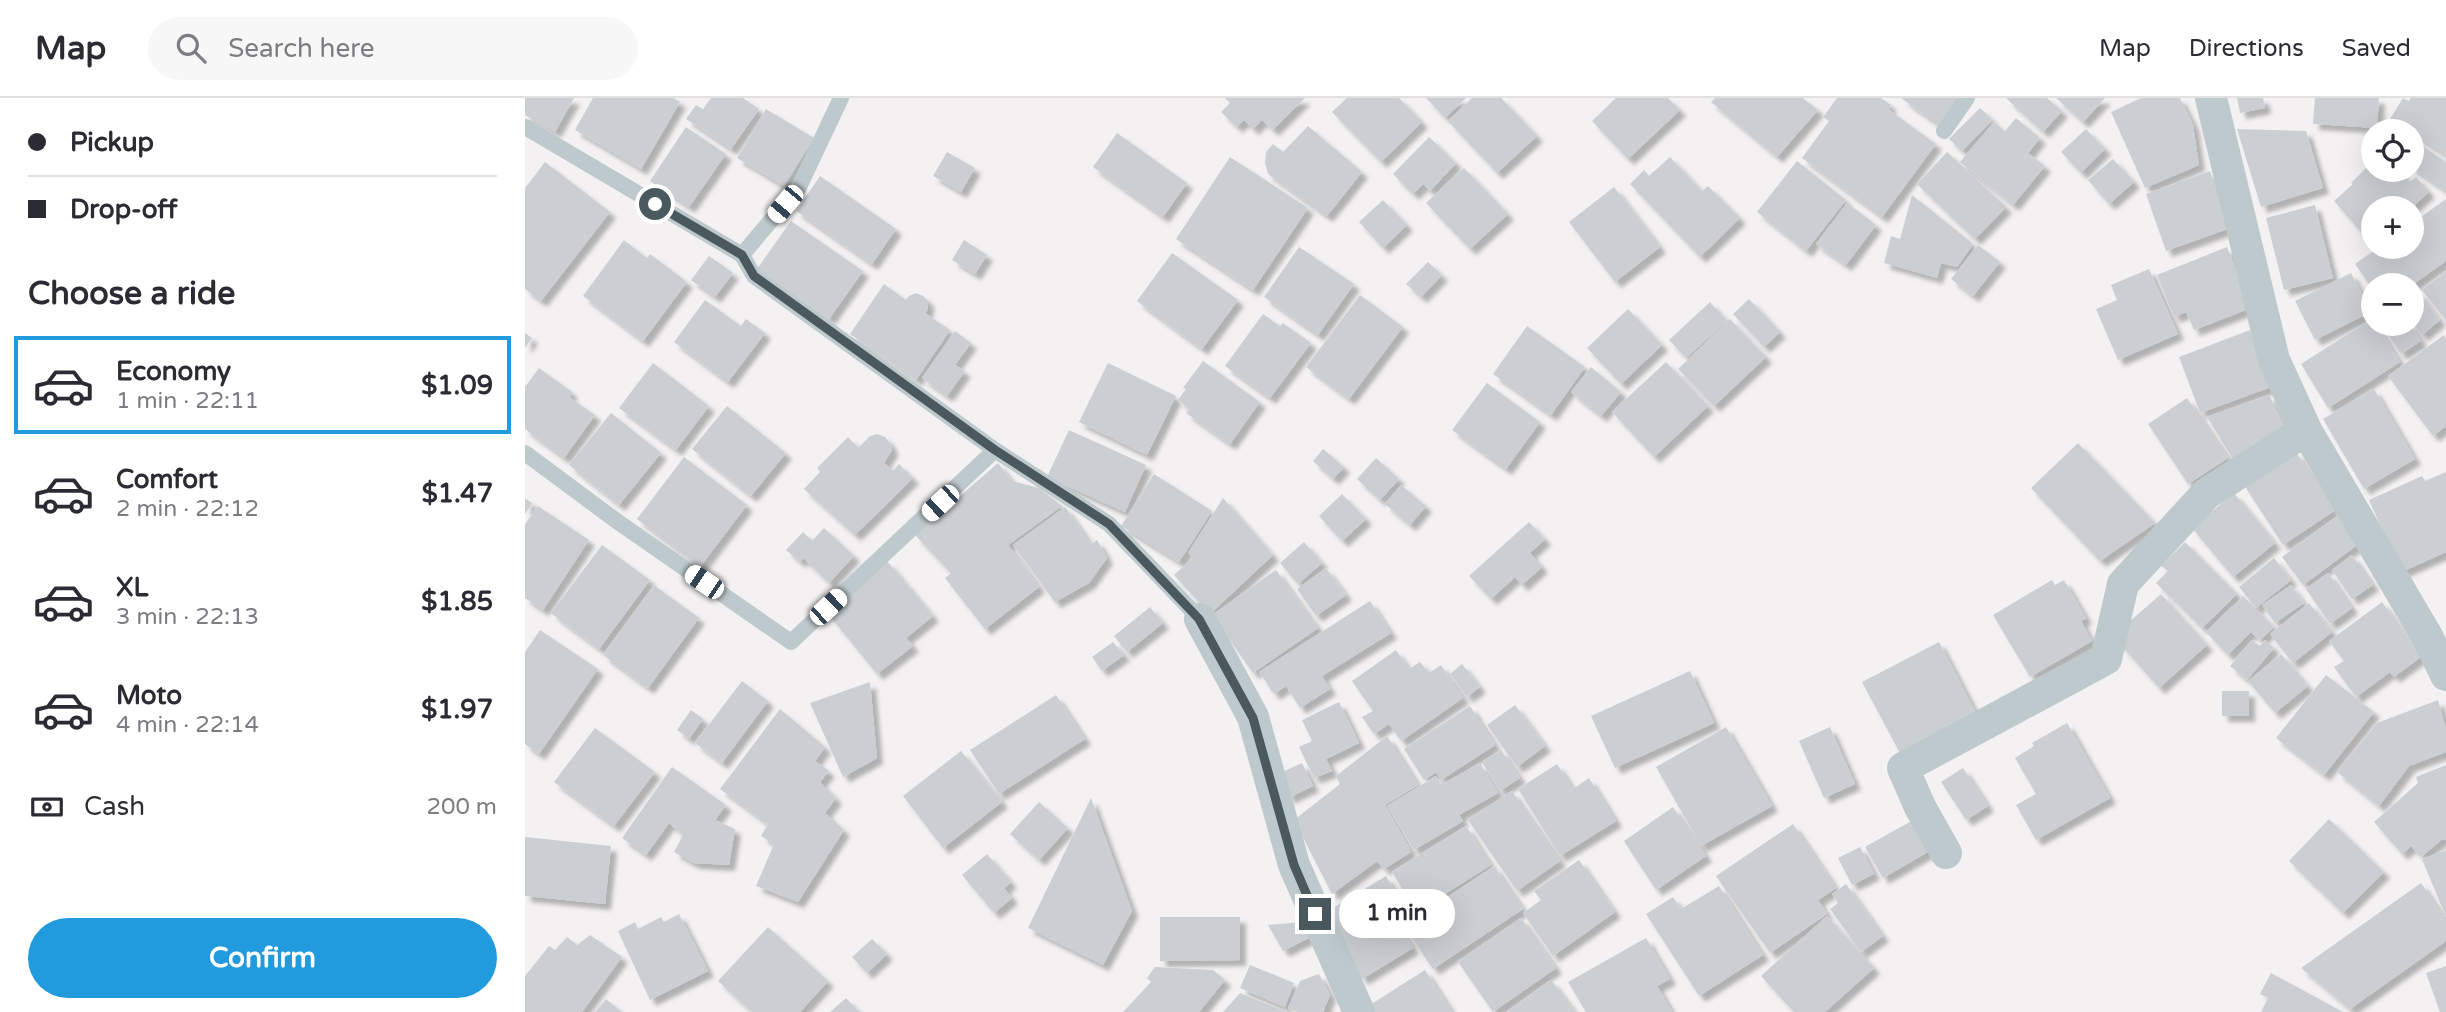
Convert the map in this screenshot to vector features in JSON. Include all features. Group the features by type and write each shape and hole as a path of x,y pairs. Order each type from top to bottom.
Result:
{"street":[{"path":"2211,98 2274,360 2306,430 2428,638 2446,675"},
{"path":"1946,853 1920,807 1903,768 2106,659 2123,584 2206,494 2306,430"},
{"path":"1199,619 1253,718 1294,865 1359,1012"}],"lane":[{"path":"742,255 799,187 841,98"},
{"path":"1944,131 1967,98"},
{"path":"525,127 742,255 754,276 995,450 1109,524 1199,619"},
{"path":"525,453 618,522 791,642 995,450"}],"building":[{"path":"525,98 574,98 555,132 525,115"},
{"path":"593,98 674,98 680,102 641,169 575,130"},
{"path":"711,98 743,98 759,109 731,149 686,119 696,105 703,109"},
{"path":"1225,98 1305,98 1273,130 1262,120 1253,129 1244,120 1237,127 1221,112 1230,103"},
{"path":"1347,98 1399,98 1422,122 1381,162 1332,112"},
{"path":"1426,98 1466,98 1445,118"},
{"path":"1472,98 1501,98 1537,136 1497,173 1448,121"},
{"path":"1616,98 1668,98 1680,110 1628,159 1592,121"},
{"path":"1715,98 1803,98 1818,110 1777,157 1711,102"},
{"path":"1837,98 1881,98 1891,105 1888,109 1936,144 1882,217 1802,158 1829,121 1823,117"},
{"path":"1901,98 1963,98 1942,127"},
{"path":"2006,98 2047,98 2062,111 2043,132"},
{"path":"2056,98 2105,98 2083,122"},
{"path":"2141,98 2180,98 2193,125 2199,165 2145,188 2111,112"},
{"path":"2237,98 2263,98 2265,108 2240,113"},
{"path":"2315,98 2379,98 2378,119 2361,119 2361,127 2313,124"},
{"path":"2403,98 2409,101 2411,98 2446,98 2446,155 2424,141 2424,119 2390,119"},
{"path":"1980,108 1993,120 1962,151 1949,139"},
{"path":"766,109 814,138 784,186 737,158"},
{"path":"2016,118 2040,138 2028,153 2045,166 2013,205 1960,162 1994,122 2005,131"},
{"path":"1308,126 1362,172 1327,216 1268,174 1265,163 1266,152 1273,144 1283,152"},
{"path":"686,127 726,154 689,207 650,181"},
{"path":"2086,129 2105,149 2081,173 2061,152"},
{"path":"2237,129 2306,131 2323,188 2261,207"},
{"path":"1117,133 1187,183 1163,217 1093,167"},
{"path":"1429,137 1456,163 1430,191 1423,184 1413,194 1393,174"},
{"path":"2424,147 2446,162 2446,191 2424,176"},
{"path":"947,152 975,168 961,192 933,176"},
{"path":"1947,152 2006,207 1975,239 1917,184"},
{"path":"1230,157 1308,208 1253,290 1176,239"},
{"path":"1670,157 1702,191 1708,186 1740,218 1700,257 1630,184 1644,170 1649,176"},
{"path":"2113,159 2134,182 2109,204 2088,180"},
{"path":"1797,161 1846,200 1806,251 1757,212"},
{"path":"545,162 610,212 541,301 525,289 525,188"},
{"path":"1464,168 1508,214 1470,249 1426,203"},
{"path":"2210,171 2230,228 2166,251 2146,194"},
{"path":"2361,173 2361,182 2420,182 2429,192 2424,196 2361,196 2361,232 2334,201 2353,184 2351,183"},
{"path":"820,176 896,229 872,264 796,211"},
{"path":"1614,187 1660,247 1615,282 1569,222"},
{"path":"1912,195 1973,244 1957,267 1941,263 1937,278 1884,263 1891,236 1900,239"},
{"path":"2446,199 2446,261 2424,277 2424,273 2361,273 2355,264 2362,259 2424,259 2424,215"},
{"path":"1383,200 1407,225 1383,248 1359,222"},
{"path":"1847,203 1876,225 1846,265 1816,244"},
{"path":"2315,205 2333,278 2284,290 2266,218"},
{"path":"791,221 863,271 829,319 757,269"},
{"path":"624,240 647,258 650,254 687,282 643,341 583,296"},
{"path":"964,240 987,255 975,274 952,260"},
{"path":"1978,245 2000,262 1973,296 1951,279"},
{"path":"1299,247 1354,284 1318,335 1264,297"},
{"path":"2227,247 2251,308 2194,330 2186,312 2174,317 2157,275"},
{"path":"1172,253 1238,300 1202,349 1137,301"},
{"path":"709,256 733,273 715,297 691,280"},
{"path":"1428,262 1442,275 1421,297 1406,284"},
{"path":"2149,269 2178,334 2118,360 2096,309 2117,300 2111,285"},
{"path":"2446,271 2446,320 2424,292 2424,288"},
{"path":"2351,273 2361,292 2361,317 2315,340 2295,301"},
{"path":"884,284 906,300 916,293 923,296 928,301 925,313 950,330 916,380 850,334"},
{"path":"1360,295 1403,327 1349,399 1306,367"},
{"path":"1749,299 1780,332 1764,347 1733,314"},
{"path":"705,300 741,326 746,319 765,333 728,382 674,342"},
{"path":"2424,300 2440,320 2424,333"},
{"path":"1710,302 1727,321 1686,358 1669,340"},
{"path":"1628,309 1662,345 1621,384 1587,348"},
{"path":"1263,314 1280,326 1283,323 1311,343 1270,398 1225,366"},
{"path":"1730,319 1766,357 1714,406 1678,369"},
{"path":"1527,326 1585,367 1551,415 1493,374"},
{"path":"2361,326 2361,336 2384,336 2400,362 2328,408 2301,364"},
{"path":"2250,330 2271,387 2200,413 2179,357"},
{"path":"955,331 971,343 955,365 965,371 947,396 922,378"},
{"path":"525,333 532,338 525,348"},
{"path":"2444,335 2446,426 2433,436 2388,376"},
{"path":"2389,336 2418,336 2421,341 2401,354"},
{"path":"1203,361 1260,402 1230,444 1186,413 1190,409 1178,400 1186,389 1183,388"},
{"path":"1666,362 1708,406 1654,457 1612,412"},
{"path":"653,363 709,406 676,450 619,408"},
{"path":"1108,363 1176,396 1147,455 1079,422"},
{"path":"1591,367 1621,392 1601,416 1571,392"},
{"path":"539,368 572,392 569,397 595,415 564,458 525,429 525,387"},
{"path":"1487,383 1540,422 1506,469 1452,430"},
{"path":"2374,389 2415,459 2364,489 2323,419"},
{"path":"2269,395 2286,430 2234,461 2207,417"},
{"path":"2187,398 2228,458 2188,484 2148,424"},
{"path":"727,406 786,453 751,496 692,449"},
{"path":"611,413 661,453 619,505 569,465"},
{"path":"1069,430 1146,465 1125,512 1047,477"},
{"path":"877,434 885,437 892,450 884,463 893,471 899,464 913,478 855,535 804,489 820,472 817,468 848,437 858,448 870,436"},
{"path":"2078,443 2155,523 2100,561 2031,488"},
{"path":"1323,449 1344,467 1333,479 1313,461"},
{"path":"2296,452 2334,511 2283,545 2244,485"},
{"path":"684,457 747,505 700,567 637,519"},
{"path":"1376,458 1399,479 1380,500 1357,479"},
{"path":"998,463 1012,481 1039,488 1062,506 1008,545 1039,587 985,629 945,578 951,573 915,535"},
{"path":"2446,472 2446,552 2401,572 2369,500 2422,476 2425,481"},
{"path":"1154,474 1212,511 1179,562 1121,526"},
{"path":"1401,485 1426,506 1410,525 1385,504"},
{"path":"2234,493 2275,543 2233,577 2192,528"},
{"path":"1342,494 1366,519 1342,541 1319,516"},
{"path":"525,498 532,503 525,514"},
{"path":"1223,498 1273,555 1210,614 1174,575 1193,558 1188,553"},
{"path":"538,506 589,540 543,610 525,598 525,524"},
{"path":"1065,507 1091,544 1097,540 1107,558 1089,583 1055,602 1013,545"},
{"path":"2340,514 2361,542 2303,585 2282,557"},
{"path":"1529,522 1545,539 1530,553 1542,567 1522,585 1515,577 1491,599 1469,576"},
{"path":"824,528 854,556 829,583 803,558 800,562 786,550 803,532 812,541"},
{"path":"1304,542 1322,563 1298,584 1280,563"},
{"path":"2185,542 2237,594 2202,628 2156,583 2168,571 2161,566"},
{"path":"602,545 650,580 599,649 551,613"},
{"path":"2352,555 2373,585 2352,599 2332,570"},
{"path":"2274,558 2291,580 2256,608 2239,587"},
{"path":"887,561 933,616 906,638 913,646 877,674 825,610"},
{"path":"1326,568 1346,595 1316,616 1297,589"},
{"path":"1276,570 1318,628 1253,673 1212,615"},
{"path":"2328,573 2352,608 2330,624 2306,589"},
{"path":"2052,580 2055,585 2064,580 2086,618 2081,621 2092,641 2030,677 1993,615"},
{"path":"654,585 699,618 648,688 603,655"},
{"path":"2291,585 2304,603 2275,623 2262,605"},
{"path":"2161,594 2207,645 2159,688 2113,636"},
{"path":"2243,596 2274,627 2260,640 2251,632 2228,655 2206,632"},
{"path":"1370,601 1391,633 1322,676 1330,689 1300,708 1286,686 1274,694 1259,672"},
{"path":"2382,602 2422,656 2394,677 2390,672 2356,697 2334,667 2344,661 2329,641"},
{"path":"2309,603 2332,632 2293,663 2270,634"},
{"path":"1150,607 1163,623 1127,652 1114,636"},
{"path":"540,630 598,669 539,754 525,744 525,652"},
{"path":"2252,640 2260,646 2265,640 2274,648 2247,680 2230,666"},
{"path":"1113,642 1124,655 1102,671 1092,657"},
{"path":"1939,642 1978,717 1902,757 1862,682"},
{"path":"1396,650 1409,669 1420,662 1429,673 1441,665 1463,698 1401,741 1389,724 1374,734 1362,717 1373,711 1352,681"},
{"path":"2281,654 2308,686 2275,713 2248,681"},
{"path":"1462,664 1480,687 1467,697 1450,674"},
{"path":"1690,671 1714,723 1615,768 1591,716"},
{"path":"2326,675 2374,712 2324,775 2276,738"},
{"path":"742,681 768,701 722,763 695,743"},
{"path":"870,682 877,758 843,777 810,703"},
{"path":"2222,691 2249,691 2249,716 2222,716"},
{"path":"1056,695 1085,739 999,794 970,750"},
{"path":"2438,700 2446,730 2446,752 2409,766 2379,806 2337,772 2377,723"},
{"path":"1339,702 1359,743 1326,759 1332,771 1314,778 1299,747 1312,741 1302,720"},
{"path":"1515,705 1545,746 1517,767 1487,725"},
{"path":"1470,706 1495,745 1441,780 1436,772 1424,780 1404,749"},
{"path":"780,709 825,747 815,761 829,771 820,782 836,798 825,813 844,830 798,902 756,886 774,844 761,836 768,824 720,789"},
{"path":"691,710 703,719 689,739 677,730"},
{"path":"2067,723 2110,798 2036,840 2016,805 2036,794 2015,758 2034,746 2032,743"},
{"path":"1726,727 1772,806 1701,846 1656,767"},
{"path":"1830,727 1855,784 1824,798 1799,741"},
{"path":"595,728 655,772 614,826 554,782"},
{"path":"1387,736 1418,785 1385,805 1411,852 1384,869 1377,861 1332,894 1294,820 1340,784 1336,776"},
{"path":"1501,750 1520,778 1500,791 1482,762"},
{"path":"961,751 1002,802 943,848 903,796"},
{"path":"1302,763 1313,786 1288,798 1280,773"},
{"path":"1480,763 1498,793 1459,815 1463,821 1414,850 1387,806 1436,776 1441,785"},
{"path":"1557,764 1573,789 1589,778 1616,821 1560,856 1518,789"},
{"path":"2446,765 2446,839 2441,840 2421,857 2411,846 2402,854 2374,822 2418,783 2416,777"},
{"path":"672,767 726,805 715,820 735,829 729,865 694,863 674,852 683,835 669,823 646,855 622,838"},
{"path":"1963,768 1988,806 1966,820 1941,782"},
{"path":"1512,791 1560,861 1517,891 1468,820"},
{"path":"1091,798 1132,911 1103,965 1028,928"},
{"path":"1039,802 1068,828 1039,860 1010,834"},
{"path":"1673,807 1706,856 1656,890 1624,841"},
{"path":"1915,819 1933,849 1883,878 1865,847"},
{"path":"2329,819 2384,872 2343,913 2289,861"},
{"path":"1793,824 1836,888 1818,900 1827,914 1770,953 1716,876"},
{"path":"1466,826 1491,865 1416,912 1392,872"},
{"path":"525,837 611,846 605,904 525,896"},
{"path":"1860,847 1874,874 1852,885 1838,858"},
{"path":"2446,850 2446,917 2422,859"},
{"path":"987,854 1011,882 1004,888 1012,898 994,913 962,875"},
{"path":"1579,860 1615,912 1553,956 1523,913 1541,900 1534,891"},
{"path":"1494,866 1523,909 1433,969 1404,926"},
{"path":"1386,876 1407,911 1395,918 1413,948 1362,979 1323,914"},
{"path":"2421,883 2446,920 2446,941 2350,1009 2301,968"},
{"path":"1846,884 1883,936 1861,952 1830,909 1838,903 1832,894"},
{"path":"1719,886 1763,955 1699,996 1646,914 1673,897 1681,909"},
{"path":"679,914 708,971 650,1000 618,931 635,922 638,929 661,917 664,922"},
{"path":"1827,916 1874,968 1825,1012 1794,1012 1761,976"},
{"path":"1160,917 1240,917 1240,960 1160,961"},
{"path":"1521,918 1556,968 1493,1012 1458,962"},
{"path":"1302,922 1309,938 1283,951 1268,925"},
{"path":"768,927 828,981 800,1012 752,1012 718,981"},
{"path":"590,935 622,957 582,1012 525,1012 525,976 549,946 555,950 567,937 577,945"},
{"path":"1646,938 1670,979 1657,986 1672,1012 1586,1012 1568,982"},
{"path":"872,939 887,954 867,973 852,957"},
{"path":"1250,965 1294,983 1285,1007 1240,988"},
{"path":"2446,966 2446,1012 2440,1012 2426,973"},
{"path":"1155,967 1213,970 1225,980 1199,1012 1123,1012 1151,982 1147,978"},
{"path":"1425,970 1452,1012 1362,1010"},
{"path":"2271,973 2343,1012 2261,1012 2268,998 2260,994"},
{"path":"1319,974 1330,995 1323,1012 1298,1012 1288,1008 1300,981"},
{"path":"1551,980 1575,1012 1507,1012"},
{"path":"1240,993 1287,1012 1223,1012"},
{"path":"846,998 859,1012 830,1012"},
{"path":"606,999 622,1012 595,1012"}],"route":[{"path":"655,204 742,255 754,276 995,450 1109,524 1199,619 1253,718 1294,865 1315,914"}]}
